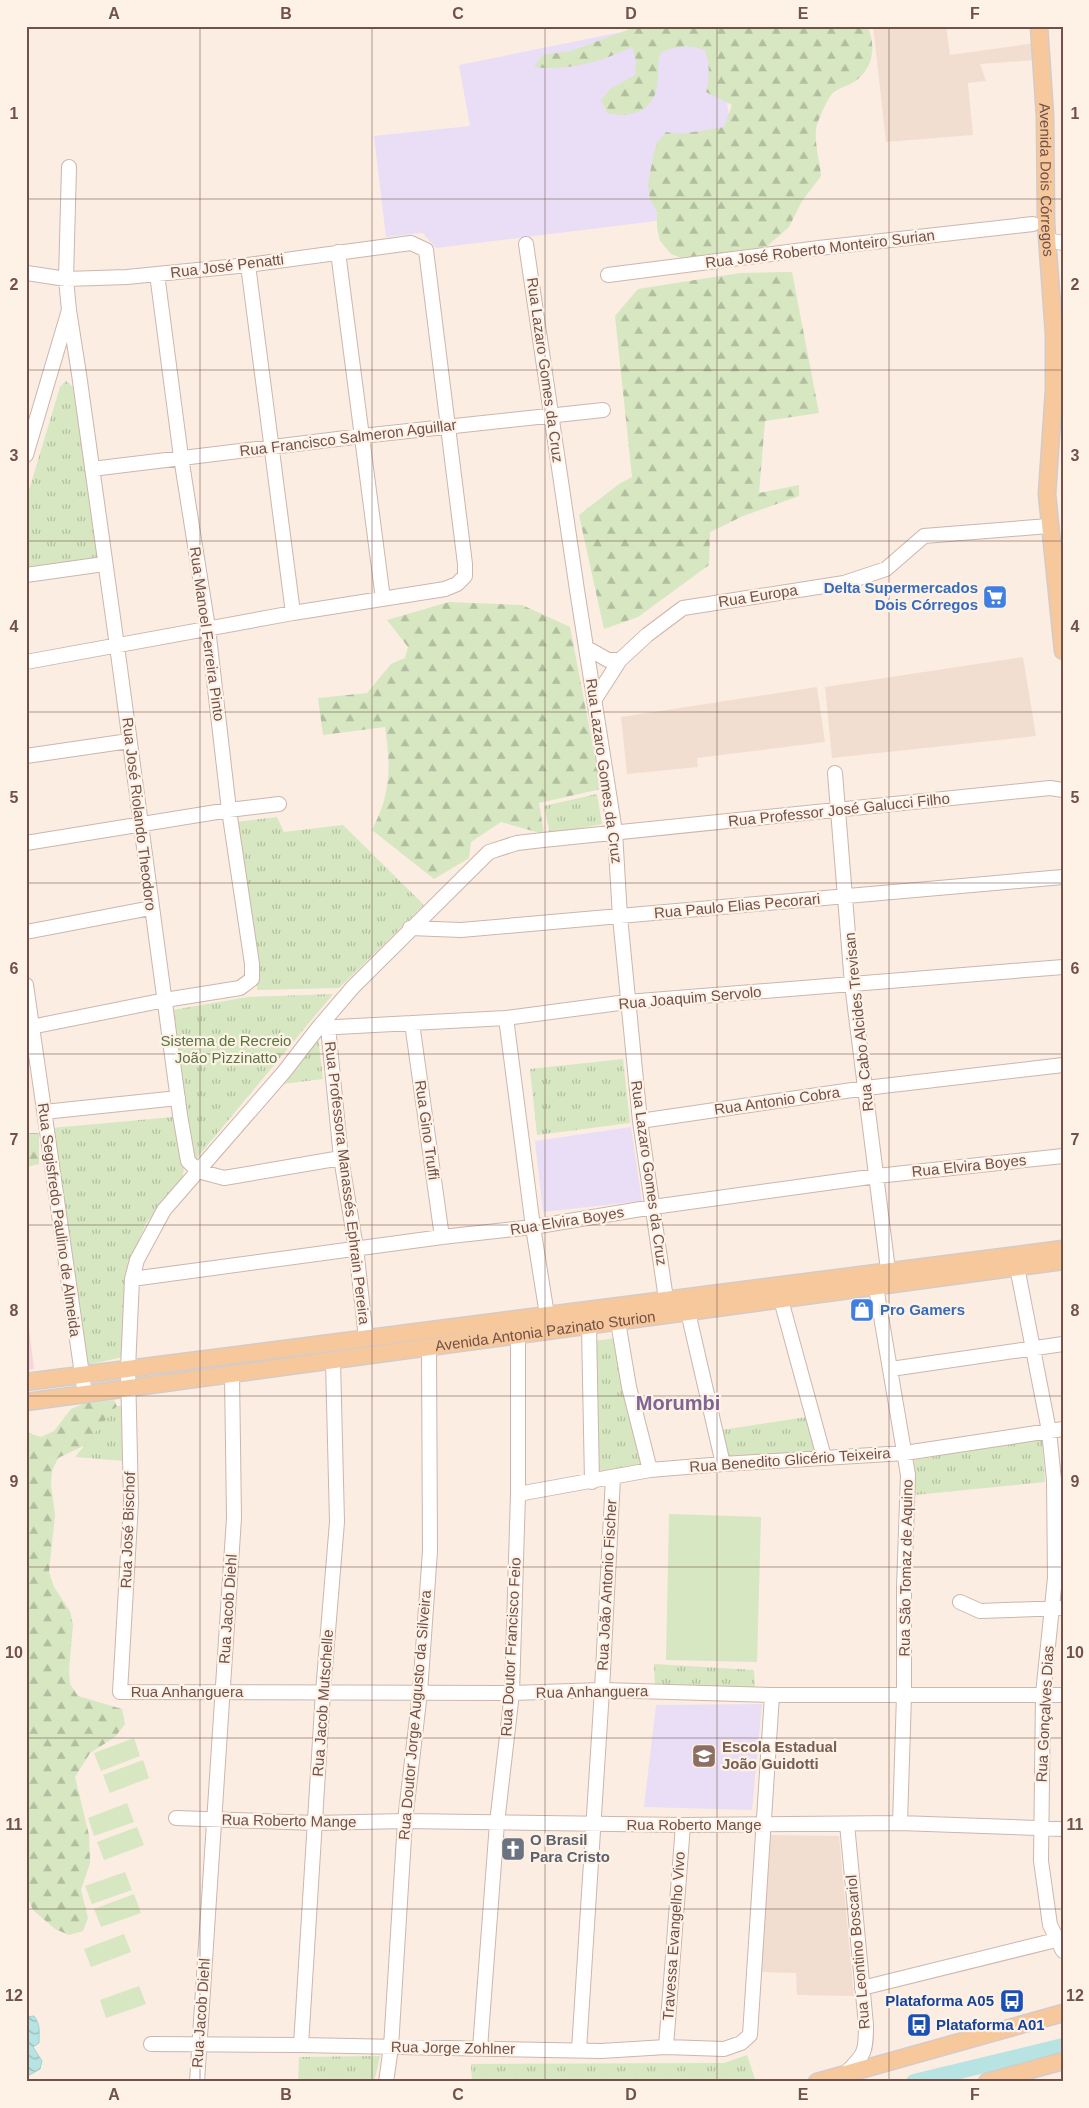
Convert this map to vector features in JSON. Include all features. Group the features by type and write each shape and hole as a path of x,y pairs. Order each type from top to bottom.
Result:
{"main road":[{"name":"Avenida Dois Córregos","path":"1041,30 1045,116 1055,241 1058,335 1047,472 1049,526 1063,651"},
{"name":"Avenida Antonia Pazinato Sturion","path":"26,1382 1063,1248"},
{"name":"Avenida Antonia Pazinato Sturion","path":"26,1402 1063,1261"},
{"path":"861,1274 876,1286 888,1270"},
{"path":"518,1336 521,1325 527,1319 547,1315"},
{"path":"817,2082 840,2078 1063,2013"},
{"path":"987,2082 1063,2061"}],"street":[{"path":"26,455 69,310 66,279 69,167"},
{"name":"Rua José Roberto Monteiro Surian","path":"608,275 819,248 1033,224"},
{"name":"Rua José Penatti","path":"27,273 66,279 101,279 248,265 411,243 426,250 448,427"},
{"name":"Rua Lazaro Gomes da Cruz","path":"526,244 615,832 620,917 640,1121 666,1299"},
{"path":"338,252 383,600"},
{"path":"248,265 293,613"},
{"name":"Rua Manoel Ferreira Pinto","path":"157,274 181,457 208,628 230,810 252,964 252,979 240,988 165,1000"},
{"name":"Rua José Riolando Theodoro","path":"69,310 80,374 104,564 117,646 178,1098 188,1161 198,1171"},
{"path":"54,363 71,364 80,374"},
{"name":"Rua Francisco Salmeron Aguillar","path":"92,469 362,436 603,410"},
{"path":"26,662 293,613 445,589 457,584 465,576 465,564 448,427"},
{"name":"Rua Europa","path":"595,699 620,660 647,635 683,608 844,583 886,569 924,536 1049,526"},
{"path":"26,575 104,564"},
{"path":"587,648 608,660 620,660"},
{"path":"26,756 129,741"},
{"name":"Rua Cabo Alcides Trevisan","path":"835,773 852,984 888,1270"},
{"name":"Rua Professor José Galucci Filho","path":"323,1028 353,987 410,928 489,852 516,843 1050,788 1063,790"},
{"path":"26,844 140,824 279,804"},
{"name":"Rua Paulo Elias Pecorari","path":"410,928 461,930 1063,877"},
{"path":"26,932 151,908"},
{"name":"Rua Joaquim Servolo","path":"323,1028 506,1018 628,1002 1063,967"},
{"name":"Rua Segisfredo Paulino de Almeida","path":"26,985 85,1395"},
{"path":"31,1027 165,1000"},
{"path":"506,1018 533,1227 547,1315"},
{"name":"Rua Gino Truffi","path":"412,1023 442,1237"},
{"name":"Rua Professora Manassés Ephrain Pereira","path":"323,1028 356,1248 366,1338"},
{"name":"Rua José Bischof","path":"120,1692 130,1502 128,1369 132,1279 136,1260 164,1210 323,1028"},
{"name":"Rua Antonio Cobra","path":"640,1121 866,1088 1063,1064"},
{"path":"44,1112 178,1098"},
{"name":"Rua Elvira Boyes","path":"132,1279 356,1248 533,1227 653,1207 877,1176 1063,1156"},
{"path":"198,1171 224,1178 341,1158"},
{"name":"Rua Gonçalves Dias","path":"1017,1267 1032,1348 1056,1430 1054,1480 1059,1520 1057,1608 1043,1694 1041,1861 1047,1910 1059,1945"},
{"name":"Rua São Tomaz de Aquino","path":"876,1286 908,1475 900,1823"},
{"path":"781,1300 824,1457"},
{"path":"609,1306 613,1309 618,1322 629,1387 650,1470"},
{"path":"688,1312 723,1464"},
{"path":"589,1326 592,1482"},
{"name":"Rua Doutor Francisco Feio","path":"480,2048 497,1822 512,1693 518,1494 518,1336"},
{"path":"891,1368 1063,1344"},
{"name":"Rua Doutor Jorge Augusto da Silveira","path":"386,2082 391,2048 405,1821 420,1692 430,1551 429,1348"},
{"name":"Rua Jacob Mutschelle","path":"302,2044 323,1692 337,1522 333,1361"},
{"name":"Rua Jacob Diehl","path":"197,2082 234,1518 232,1374"},
{"name":"Rua Benedito Glicério Teixeira","path":"518,1494 650,1470 905,1453 1056,1430"},
{"name":"Rua João Antonio Fischer","path":"579,2050 602,1690 613,1478"},
{"path":"960,1602 980,1611 1057,1608"},
{"name":"Rua Anhanguera","path":"120,1692 512,1693 602,1690 772,1695 1063,1695"},
{"path":"764,1825 772,1695"},
{"name":"Rua Roberto Mange","path":"176,1818 315,1823 405,1821 683,1825 900,1823 1063,1829"},
{"name":"Rua Leontino Boscariol","path":"840,2078 860,2059 866,2048 866,2025 847,1824"},
{"name":"Travessa Evangelho Vivo","path":"666,2047 683,1825"},
{"name":"Rua Jorge Zohlner","path":"151,2044 302,2044 391,2048 601,2051 666,2047 724,2049 741,2043 750,2035 764,1825"},
{"path":"862,1988 1059,1945"}],"shaded area":[{"path":"651,26 714,26 745,210 436,248 423,233 386,237 374,136 470,126 459,65"},
{"path":"873,26 946,26 950,55 1035,43 1035,60 980,64 986,81 968,83 973,135 886,142"},
{"path":"1023,657 1036,736 832,758 825,687"},
{"path":"817,687 825,742 697,758 698,767 627,774 621,717"},
{"path":"631,1127 642,1201 543,1212 535,1141"},
{"path":"29,1328 34,1369 26,1370 26,1329"},
{"name":"Escola Estadual João Guidotti","path":"762,1704 752,1810 644,1807 656,1705"},
{"path":"769,1835 839,1836 854,1996 797,1995 796,1973 760,1972"}],"green space":[{"path":"638,26 867,26 872,40 872,54 867,68 855,81 832,94 819,119 816,140 821,176 802,201 789,227 758,254 684,259 671,254 660,241 657,227 657,212 650,199 648,185 657,143 666,132 681,134 724,127 732,105 706,92 709,71 705,50 683,46 661,52 658,80 653,99 642,110 626,115 607,113 601,100 610,89 635,75 636,61 632,47 584,64 559,68 534,67 543,55 571,51"},
{"path":"792,272 819,413 765,421 759,493 799,485 799,496 743,516 710,532 709,565 638,617 604,629 579,515 619,484 632,477 615,316 638,289 740,273"},
{"path":"66,381 73,387 98,559 26,568 26,500 60,387"},
{"path":"449,602 522,605 570,627 601,789 539,803 544,834 501,822 471,842 469,858 434,879 372,830 383,804 388,780 389,767 385,727 323,735 318,698 367,693 391,664 405,658 408,647 387,620"},
{"path":"597,794 602,824 550,834 544,806"},
{"path":"277,817 284,832 343,825 424,905 339,988 257,990 257,957 236,822"},
{"name":"Sistema de Recreio João Pìzzinatto","path":"333,994 196,1159 191,1156 173,1010 248,997"},
{"path":"318,1037 323,1079 283,1084"},
{"path":"623,1059 630,1123 537,1135 530,1069"},
{"path":"173,1117 184,1168 182,1181 146,1223 133,1255 123,1357 87,1365 52,1128"},
{"path":"26,1133 39,1133 39,1164 26,1167"},
{"path":"616,1338 642,1467 595,1475 594,1341"},
{"path":"114,1400 120,1413 98,1439 58,1458 52,1471 51,1485 55,1515 49,1572 54,1587 70,1611 73,1625 69,1670 70,1684 78,1696 122,1709 125,1724 115,1737 90,1753 75,1777 89,1835 90,1863 81,1890 88,1918 83,1931 69,1935 55,1929 33,1910 26,1894 26,1432 41,1437 54,1431 71,1409 85,1403"},
{"path":"117,1406 126,1406 124,1461 75,1457"},
{"path":"807,1417 817,1454 729,1459 721,1430"},
{"path":"1042,1439 1045,1482 915,1495 914,1460"},
{"path":"669,1514 761,1517 757,1662 666,1660"},
{"path":"654,1664 754,1670 755,1689 655,1685"},
{"path":"134,1738 140,1756 101,1771 94,1753"},
{"path":"143,1760 149,1778 110,1793 103,1775"},
{"path":"127,1803 134,1822 94,1836 88,1818"},
{"path":"137,1827 144,1845 104,1860 97,1842"},
{"path":"125,1872 132,1890 92,1904 85,1886"},
{"path":"134,1894 141,1913 101,1927 94,1909"},
{"path":"124,1934 131,1952 91,1967 84,1949"},
{"path":"139,1986 146,2004 106,2018 100,2000"},
{"path":"747,2055 756,2082 472,2082 471,2064 724,2063"},
{"path":"380,2056 374,2082 298,2082 299,2057"}],"water":[{"path":"34,2016 39,2026 39,2043 33,2047 42,2061 40,2069 26,2077 26,2017"}],"waterway":[{"path":"914,2082 1063,2046"}],"place":[{"name":"Delta Supermercados Dois Córregos","path":"995,597"},
{"name":"Pro Gamers","path":"862,1310"},
{"name":"Escola Estadual João Guidotti","path":"704,1756"},
{"name":"O Brasil Para Cristo","path":"513,1849"},
{"name":"Plataforma A05","path":"1012,2001"},
{"name":"Plataforma A01","path":"919,2025"}],"district":[{"name":"Morumbi","path":"678,1403"}]}
